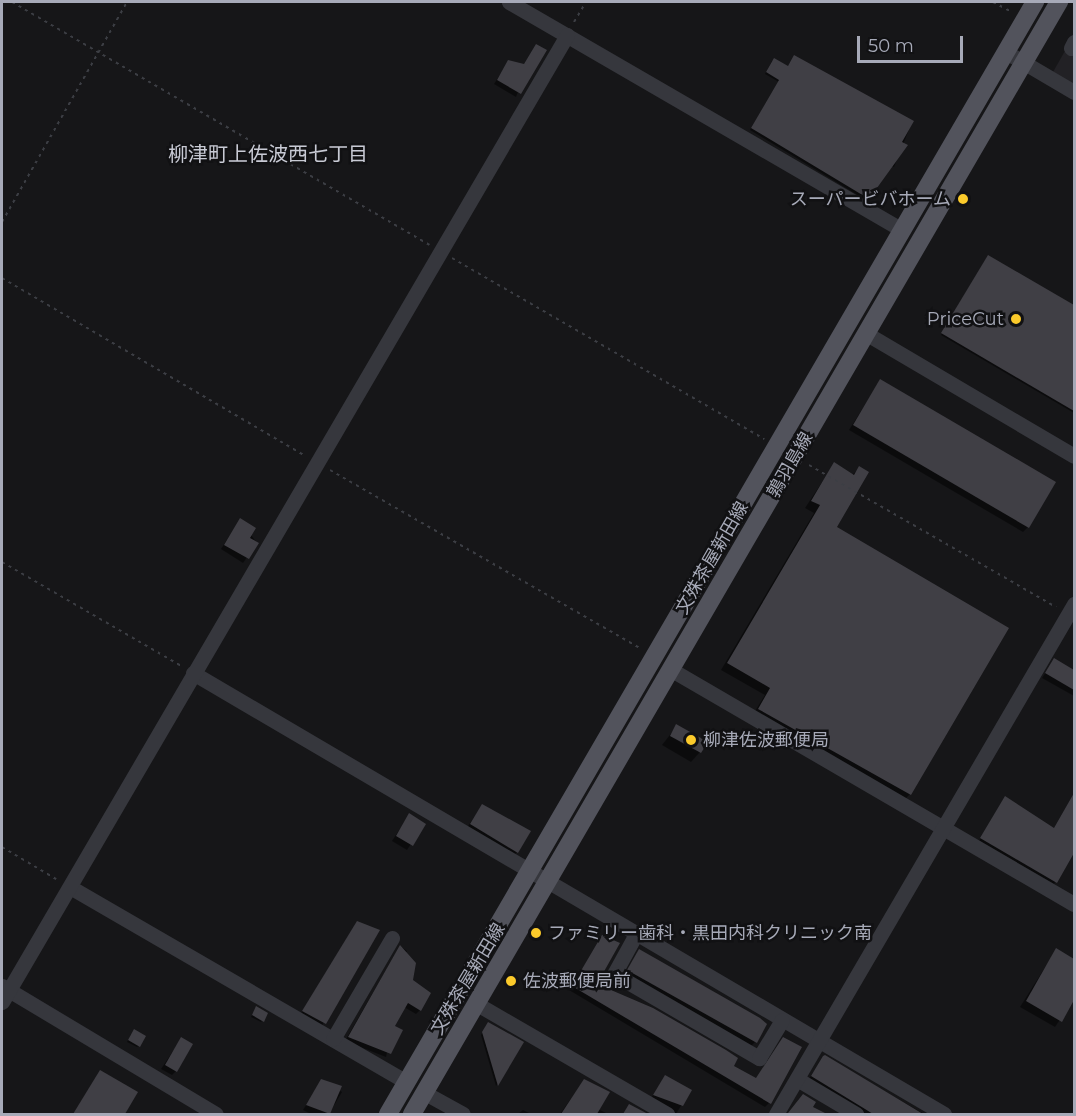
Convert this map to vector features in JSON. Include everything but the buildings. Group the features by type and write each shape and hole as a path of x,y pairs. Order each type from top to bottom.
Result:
{"main road":[{"name":"文殊茶屋新田線","path":"388,1114 531,873 1035,2"},
{"name":"鶉羽島線","path":"412,1114 1059,2"}],"street":[{"path":"509,2 903,230"},
{"path":"216,1114 4,993 70,887 192,673 567,35"},
{"path":"1006,52 1074,92"},
{"path":"867,334 1074,456"},
{"path":"776,1114 941,826 1070,620 1074,604"},
{"path":"670,669 1074,904"},
{"path":"192,673 945,1114"},
{"path":"70,887 406,1082"},
{"path":"636,934 614,974 759,1058 782,1020"},
{"path":"333,1039 392,938"},
{"path":"477,1004 667,1114"},
{"path":"797,1079 856,1114"},
{"path":"425,1093 463,1114"}],"path":[{"path":"12,2 777,446"},
{"path":"2,222 127,2"},
{"path":"567,35 586,2"},
{"path":"2,278 654,657"},
{"path":"795,457 1070,620"},
{"path":"2,562 192,673"},
{"path":"2,847 70,887"}],"shaded area":[{"path":"1074,35 1074,85 1053,72"}],"place":[{"name":"スーパービバホーム","path":"963,199"},
{"name":"PriceCut","path":"1016,319"},
{"name":"柳津佐波郵便局","path":"691,740"},
{"name":"ファミリー歯科・黒田内科クリニック南","path":"536,933"},
{"name":"佐波郵便局前","path":"511,981"}],"district":[{"name":"柳津町上佐波西七丁目","path":"268,154"}]}
